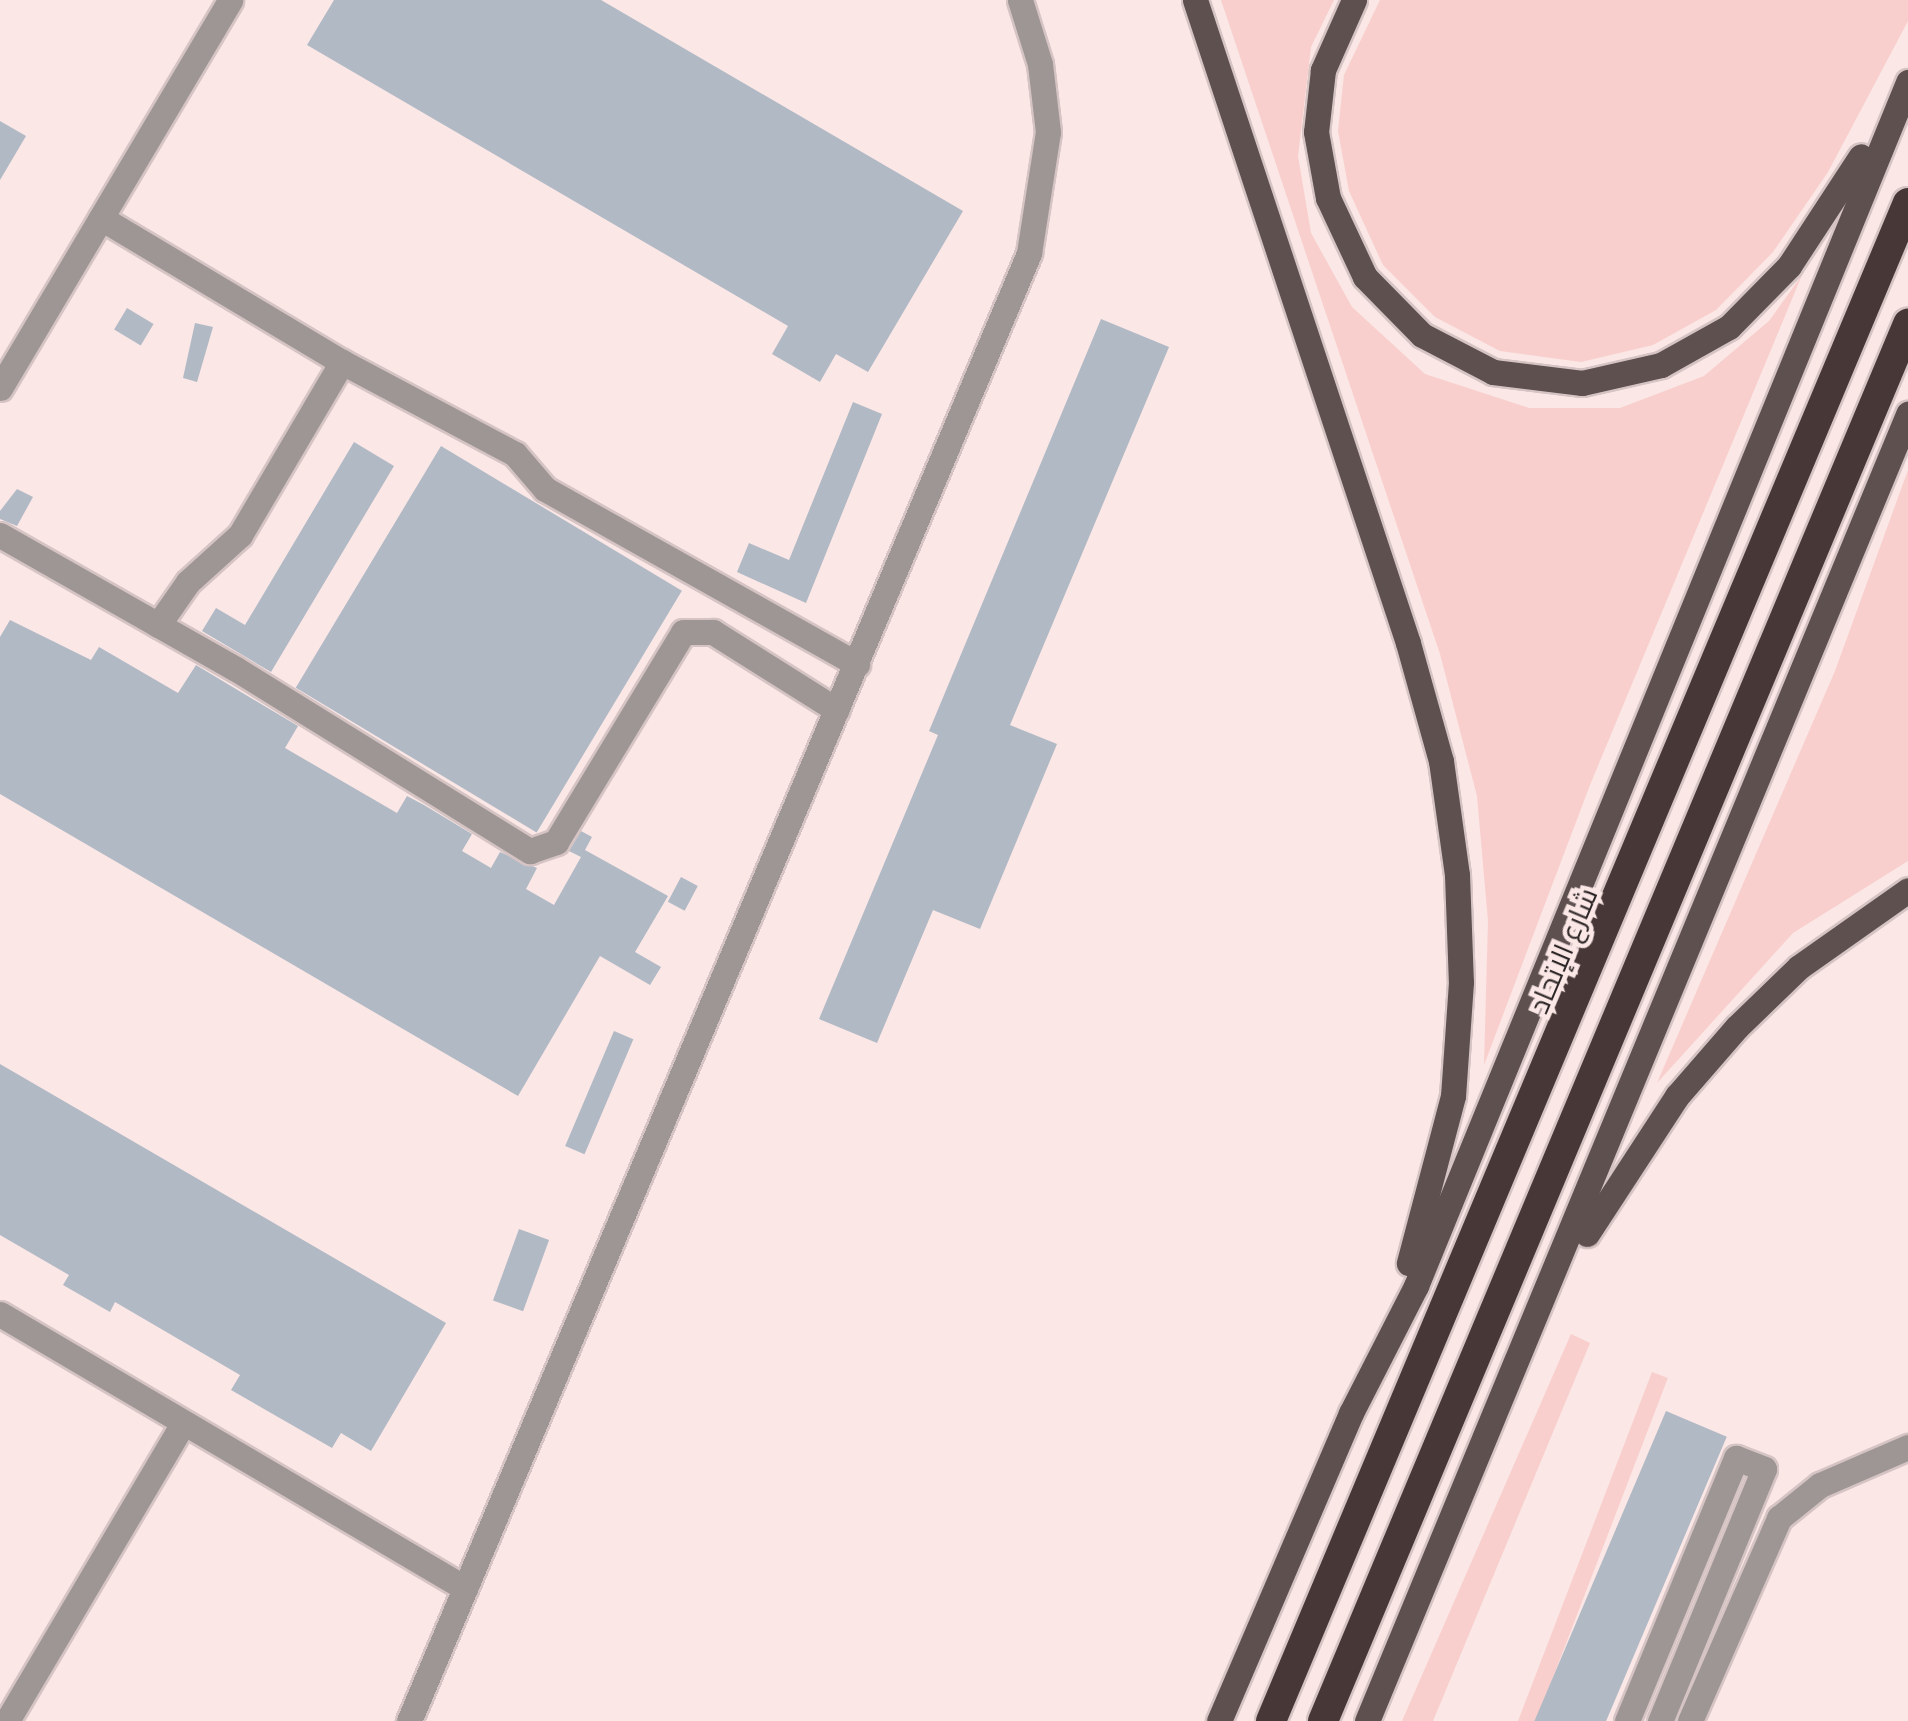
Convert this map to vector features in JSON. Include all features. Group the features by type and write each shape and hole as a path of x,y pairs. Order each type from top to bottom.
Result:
{"highway":[{"name":"شارع الإتحاد","path":"1271,1721 1908,203"},
{"path":"1323,1721 1908,324"}],"main road":[{"path":"1194,0 1408,642 1440,761 1458,876 1462,982 1450,1112 1408,1264 1351,1414 1219,1721"},
{"path":"1354,0 1323,70 1316,132 1328,198 1365,277 1422,334 1493,372 1582,384 1661,365 1729,327 1790,266 1847,183 1908,68"},
{"path":"1351,1414 1416,1286 1908,82"},
{"path":"1367,1721 1908,414"},
{"path":"1503,1398 1607,1198 1677,1096 1798,966 1908,890"}],"street":[{"path":"0,388 230,0"},
{"path":"409,1721 1030,253 1048,132 1040,64 1020,0"},
{"path":"101,218 342,362 514,454 545,489 857,664"},
{"path":"158,625 188,582 240,534 342,362"},
{"path":"0,535 538,852 560,836 677,636 698,628 712,632 837,710"},
{"path":"712,632 740,598"},
{"path":"0,1314 182,1425 465,1588"},
{"path":"6,1721 182,1425"},
{"path":"1690,1721 1780,1518 1820,1485 1908,1446"},
{"path":"1628,1721 1736,1458 1764,1469 1660,1721"}],"shaded area":[{"path":"1221,0 1334,0 1311,47 1298,156 1311,233 1352,307 1425,374 1529,408 1620,408 1704,376 1769,321 1802,275 1590,785 1484,1065 1488,921 1477,796 1440,654"},
{"path":"1380,0 1908,0 1908,21 1828,172 1773,252 1716,310 1653,345 1581,362 1500,351 1435,317 1383,265 1349,191 1338,131 1344,75"},
{"path":"1908,470 1908,861 1793,933 1657,1083 1835,671"},
{"path":"1571,1334 1590,1343 1433,1721 1402,1721"},
{"path":"1652,1372 1668,1378 1536,1721 1518,1721"}],"building":[{"path":"334,0 601,0 963,211 868,372 836,354 820,382 772,354 788,326 307,45"},
{"path":"0,121 26,136 0,180"},
{"path":"127,308 154,324 141,345 114,329"},
{"path":"1101,319 1169,347 1010,725 1057,744 980,929 933,910 877,1043 819,1019 938,735 929,731"},
{"path":"195,323 213,327 197,382 183,378"},
{"path":"853,402 882,414 806,603 737,572 749,543 789,560"},
{"path":"354,442 394,466 271,672 202,631 216,608 245,625"},
{"path":"441,446 682,591 537,832 296,688"},
{"path":"17,489 33,497 17,526 0,519 0,511"},
{"path":"10,620 91,660 99,647 178,693 196,665 298,726 285,748 397,813 407,796 424,805 472,834 462,851 491,868 500,852 537,868 526,889 554,905 581,857 569,851 581,831 592,837 585,850 668,896 635,952 661,967 650,985 600,956 518,1096 0,794 0,637"},
{"path":"681,877 698,886 685,911 668,902"},
{"path":"614,1031 633,1039 584,1154 565,1146"},
{"path":"0,1064 446,1323 371,1451 341,1433 332,1448 231,1390 240,1375 115,1302 110,1312 63,1285 69,1275 0,1235"},
{"path":"519,1229 549,1240 523,1311 493,1300"},
{"path":"1666,1411 1727,1437 1606,1721 1534,1721"}]}
